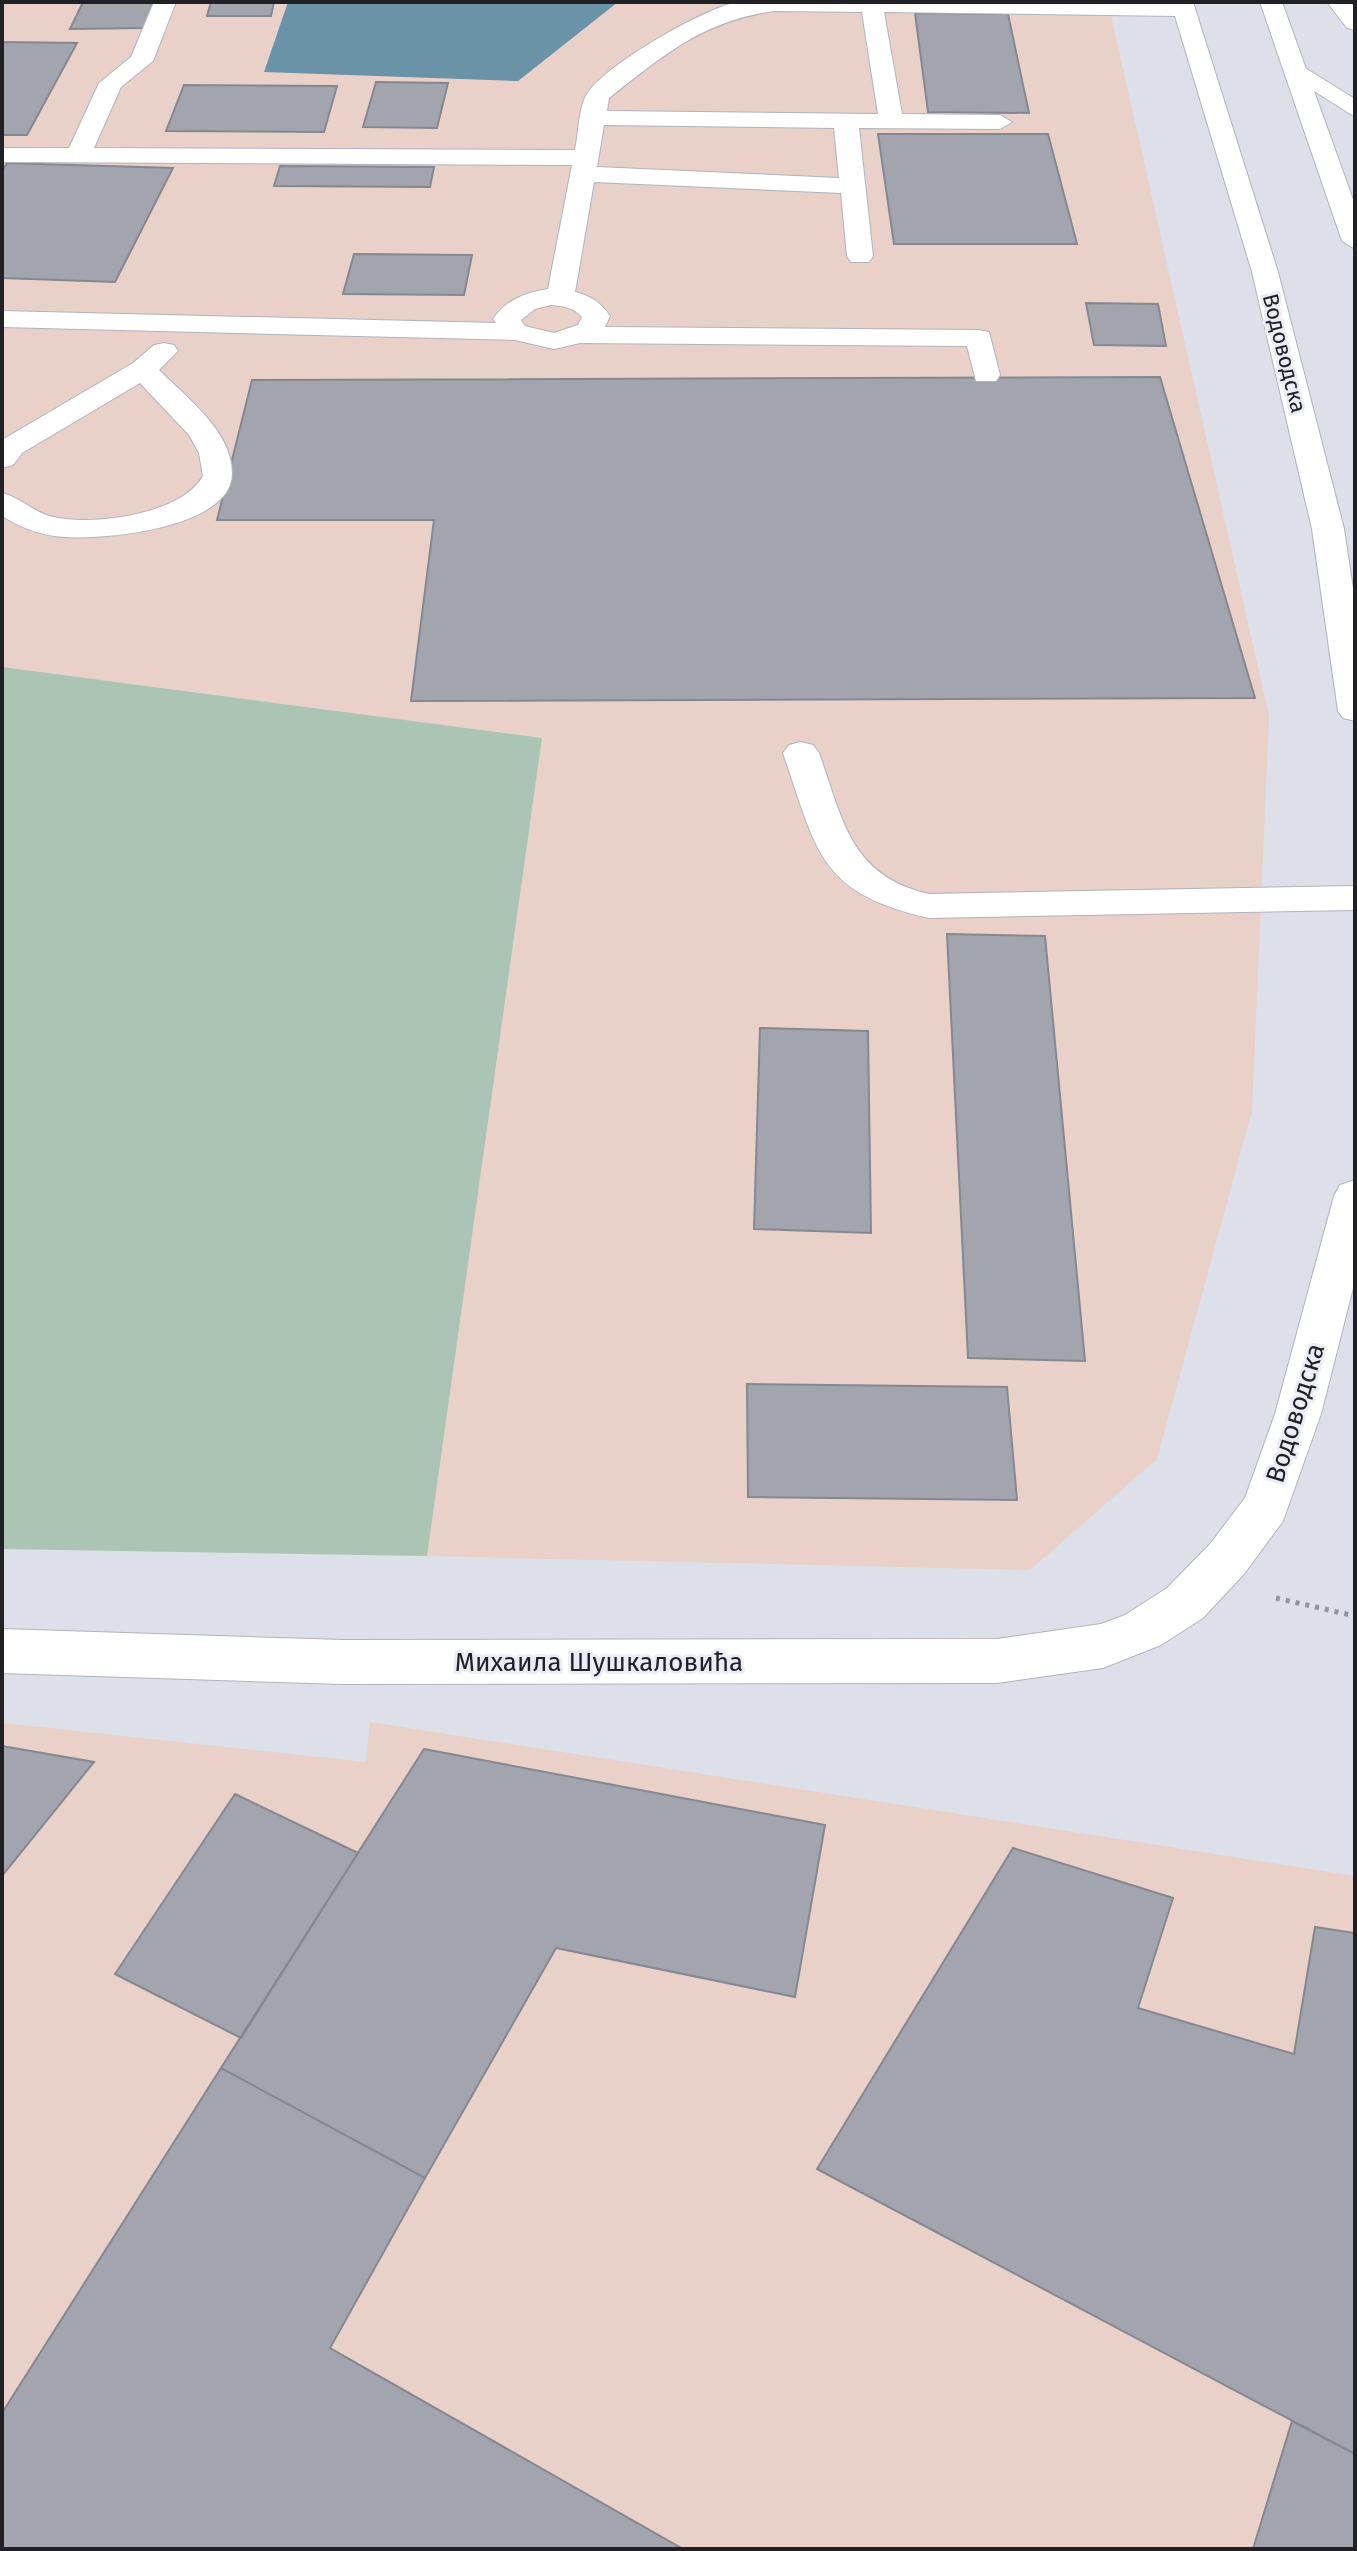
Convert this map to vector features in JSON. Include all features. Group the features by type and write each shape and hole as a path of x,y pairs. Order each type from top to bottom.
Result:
{"street":[{"path":"78,156 111,83 141,61 165,2"},
{"path":"1271,2 1355,241"},
{"path":"1338,2 1355,23"},
{"path":"560,298 598,95 643,60 710,20 734,10 774,4 1182,5"},
{"path":"872,4 891,122"},
{"name":"Водоводска","path":"1182,5 1265,272 1328,529 1355,711"},
{"path":"1297,70 1355,110"},
{"path":"592,118 1000,122"},
{"path":"846,122 850,186 860,256"},
{"path":"2,155 585,166 850,186"},
{"path":"515,332 507,319 519,305 560,298 585,304 596,316 595,323 580,335"},
{"path":"2,319 515,332 554,341 580,335 789,351 979,338 986,375"},
{"path":"2,459 11,447 143,369 193,326"},
{"path":"2,502 19,515 54,527 97,528 144,523 180,513 207,498 217,479 215,455 197,426 143,369"},
{"path":"801,753 842,859 866,886 894,901 929,906 1355,898"},
{"name":"Водоводска","path":"1185,1603 1227,1559 1266,1507 1298,1414 1355,1196"},
{"name":"Михаила Шушкаловића","path":"2,1651 343,1662 997,1661 1103,1646 1143,1630 1185,1603"}],"path":[{"path":"1332,1611 1355,1616"}],"shaded area":[{"path":"2,2 1108,2 1269,716 1252,1111 1157,1459 1030,1570 427,1556 542,738 2,667"},
{"path":"370,1722 1355,1876 1355,2549 2,2549 2,1723 366,1762"}],"green space":[{"path":"2,667 542,738 427,1556 2,1549"}],"water":[{"path":"288,2 618,2 518,81 264,72"}],"building":[{"path":"83,2 154,2 144,28 70,29"},
{"path":"211,2 274,2 271,16 207,16"},
{"path":"915,13 1008,14 1029,113 928,112"},
{"path":"2,42 77,43 27,135 2,135"},
{"path":"376,82 448,83 437,128 363,127"},
{"path":"184,85 337,86 324,132 166,131"},
{"path":"878,134 1048,134 1077,244 894,244"},
{"path":"7,163 173,168 115,282 2,278 2,171"},
{"path":"280,166 434,167 430,187 274,186"},
{"path":"354,254 472,255 464,295 343,294"},
{"path":"1086,303 1158,304 1166,346 1094,345"},
{"path":"1160,377 1255,698 411,701 434,520 217,520 252,380"},
{"path":"947,934 1045,936 1085,1361 968,1358"},
{"path":"760,1028 868,1031 871,1233 754,1229"},
{"path":"747,1384 1007,1387 1017,1500 748,1497"},
{"path":"2,1746 94,1762 2,1876"},
{"path":"424,1749 825,1825 795,1997 556,1948 425,2178 221,2068"},
{"path":"235,1794 358,1853 241,2038 115,1974"},
{"path":"1013,1848 1173,1898 1138,2008 1294,2054 1315,1927 1355,1933 1355,2454 817,2169"},
{"path":"221,2068 425,2178 330,2348 683,2549 2,2549 2,2413"},
{"path":"1292,2421 1355,2454 1355,2549 1253,2549"}]}
